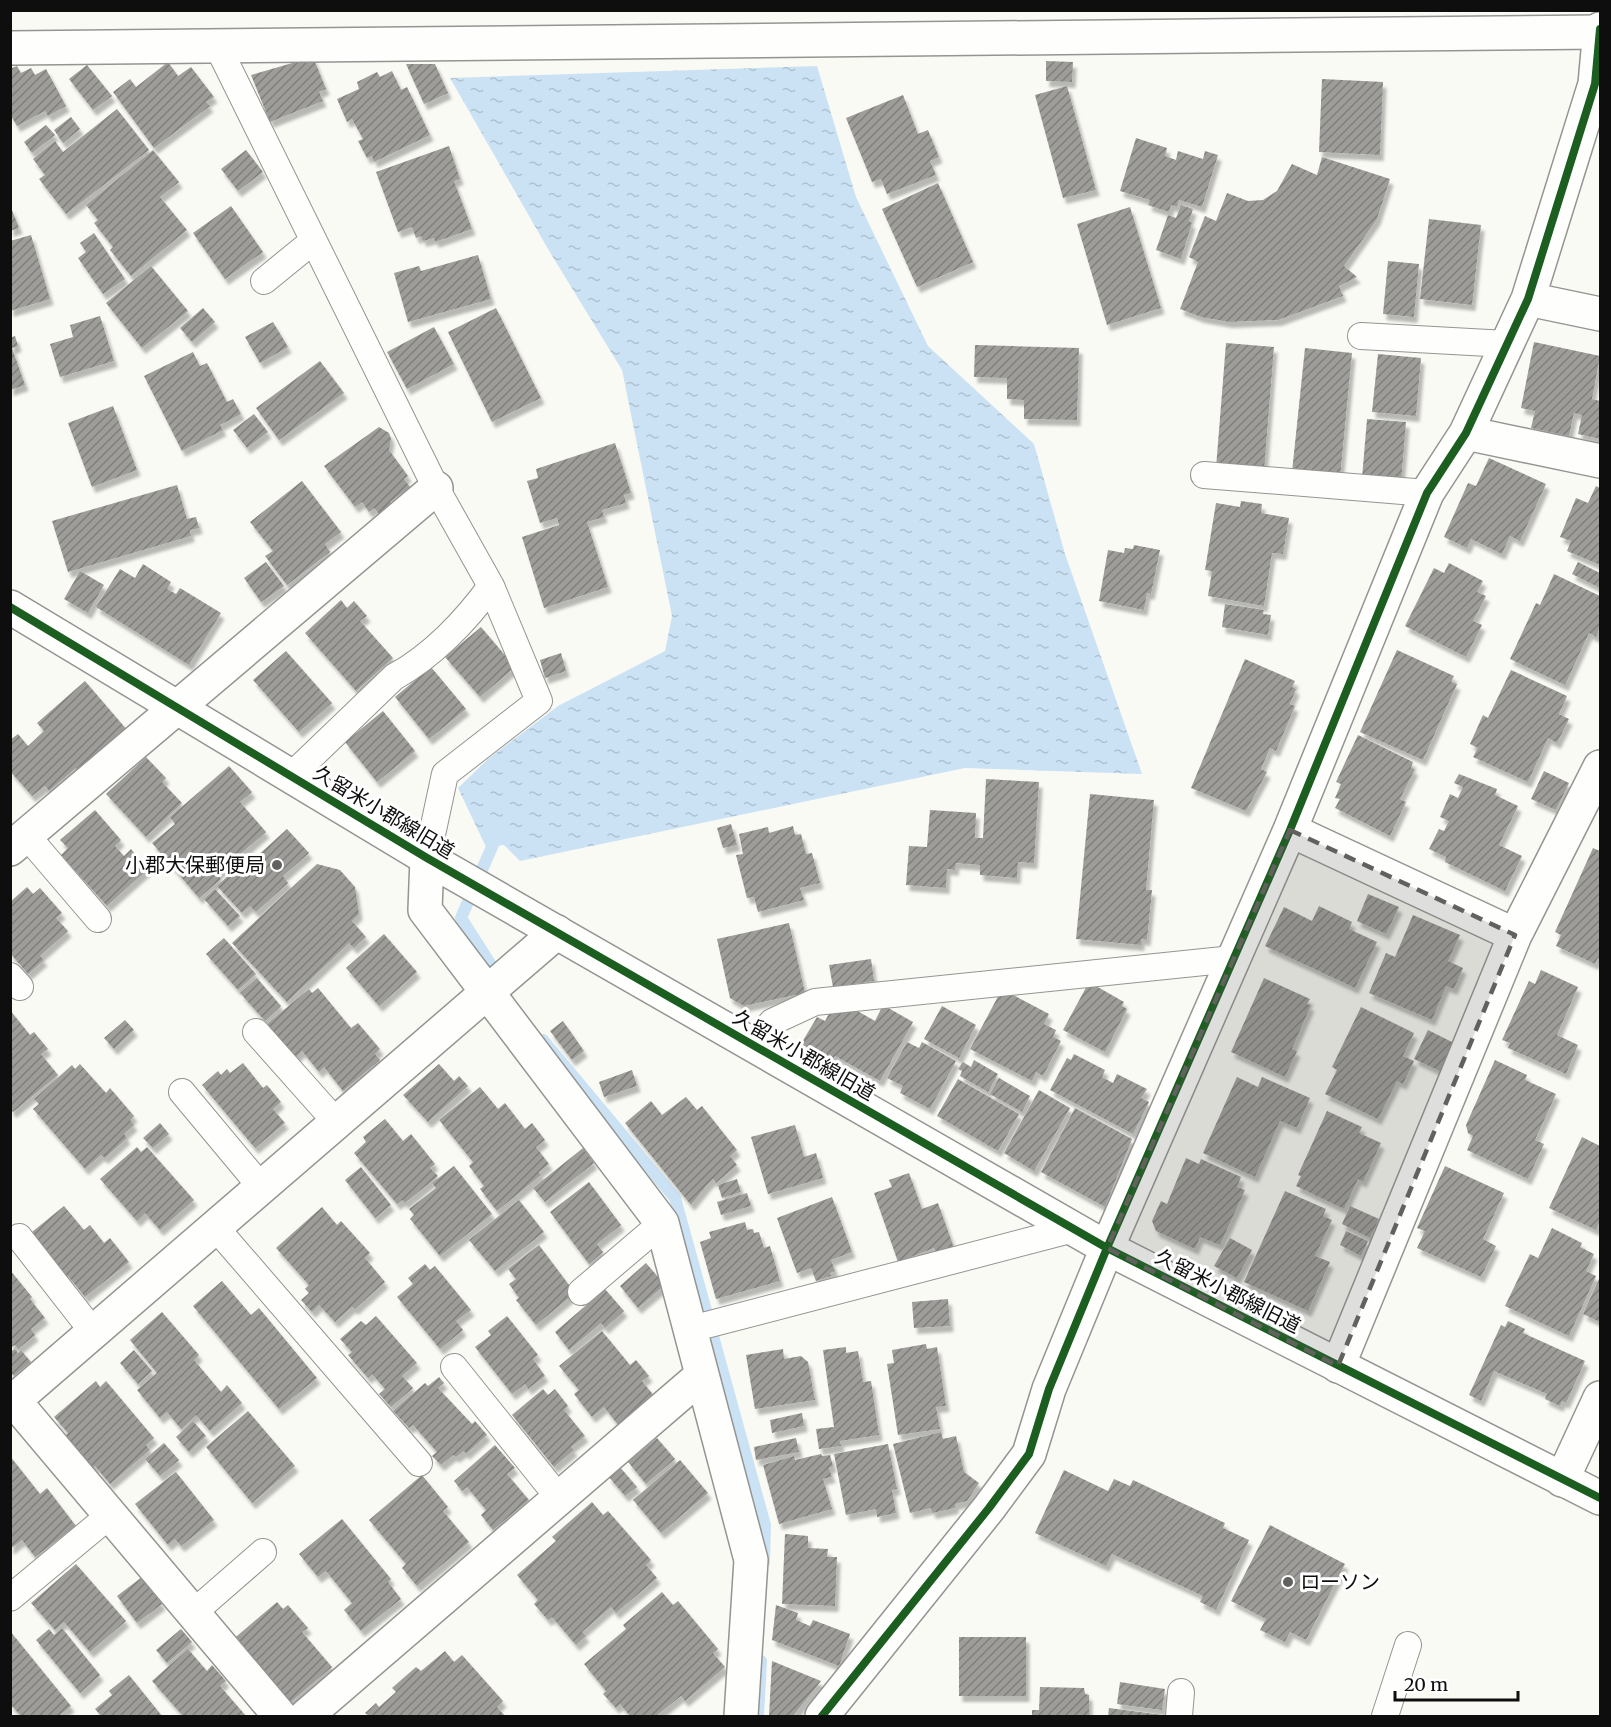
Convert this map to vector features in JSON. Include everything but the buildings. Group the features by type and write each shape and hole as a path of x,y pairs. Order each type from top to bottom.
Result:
{"street":[{"path":"10,48 1600,31 1598,85 1528,299 1466,433 1427,493 1290,830 1107,1248 1049,1389 1029,1454 989,1508 822,1716"},
{"path":"1528,299 1600,314"},
{"path":"1466,433 1600,460"},
{"path":"19,842 436,488"},
{"name":"久留米小郡線旧道","path":"10,607 427,858 1107,1248 1600,1498"},
{"path":"1338,1366 1515,935 1600,767"},
{"path":"1290,830 1515,935"},
{"path":"427,858 425,910 487,995 662,1223 751,1560 741,1716"},
{"path":"280,1716 12,1401 487,995 557,932"},
{"path":"306,1716 702,1376"},
{"path":"1562,1480 1600,1398"}],"lane":[{"path":"217,45 436,488 491,586 538,701 446,774 427,858"},
{"path":"264,281 313,241"},
{"path":"1361,336 1507,344"},
{"path":"1204,475 1427,493"},
{"path":"291,776 394,676 414,666 473,612 491,586"},
{"path":"19,842 98,919"},
{"path":"753,1045 772,1022 815,1002 1233,959"},
{"path":"256,1032 337,1123"},
{"path":"182,1092 262,1188"},
{"path":"581,1293 662,1223"},
{"path":"216,1228 419,1463"},
{"path":"691,1329 1074,1229"},
{"path":"19,1237 94,1333"},
{"path":"454,1366 559,1498"},
{"path":"10,1598 110,1515"},
{"path":"193,1613 263,1552"},
{"path":"1385,1716 1408,1645"}],"highlighted area":[{"path":"1290,830 1515,935 1338,1366 1107,1248"}],"water":[{"path":"817,66 856,197 928,346 1034,444 1065,554 1142,774 965,768 520,861 504,845 486,847 458,788 488,759 558,706 665,651 672,616 622,370 548,249 450,78"}],"waterway":[{"path":"498,833 461,918 500,979"},
{"path":"543,1040 675,1198 765,1525 764,1562"},
{"path":"758,1716 761,1661"}],"cycle path":[{"path":"822,1716 989,1508 1029,1454 1049,1389 1107,1248 1290,830 1427,493 1466,433 1528,299 1595,84 1600,29"},
{"path":"10,607 427,858 1107,1248 1600,1498"}],"place":[{"name":"小郡大保郵便局","path":"277,865"},
{"name":"ローソン","path":"1288,1582"}]}
